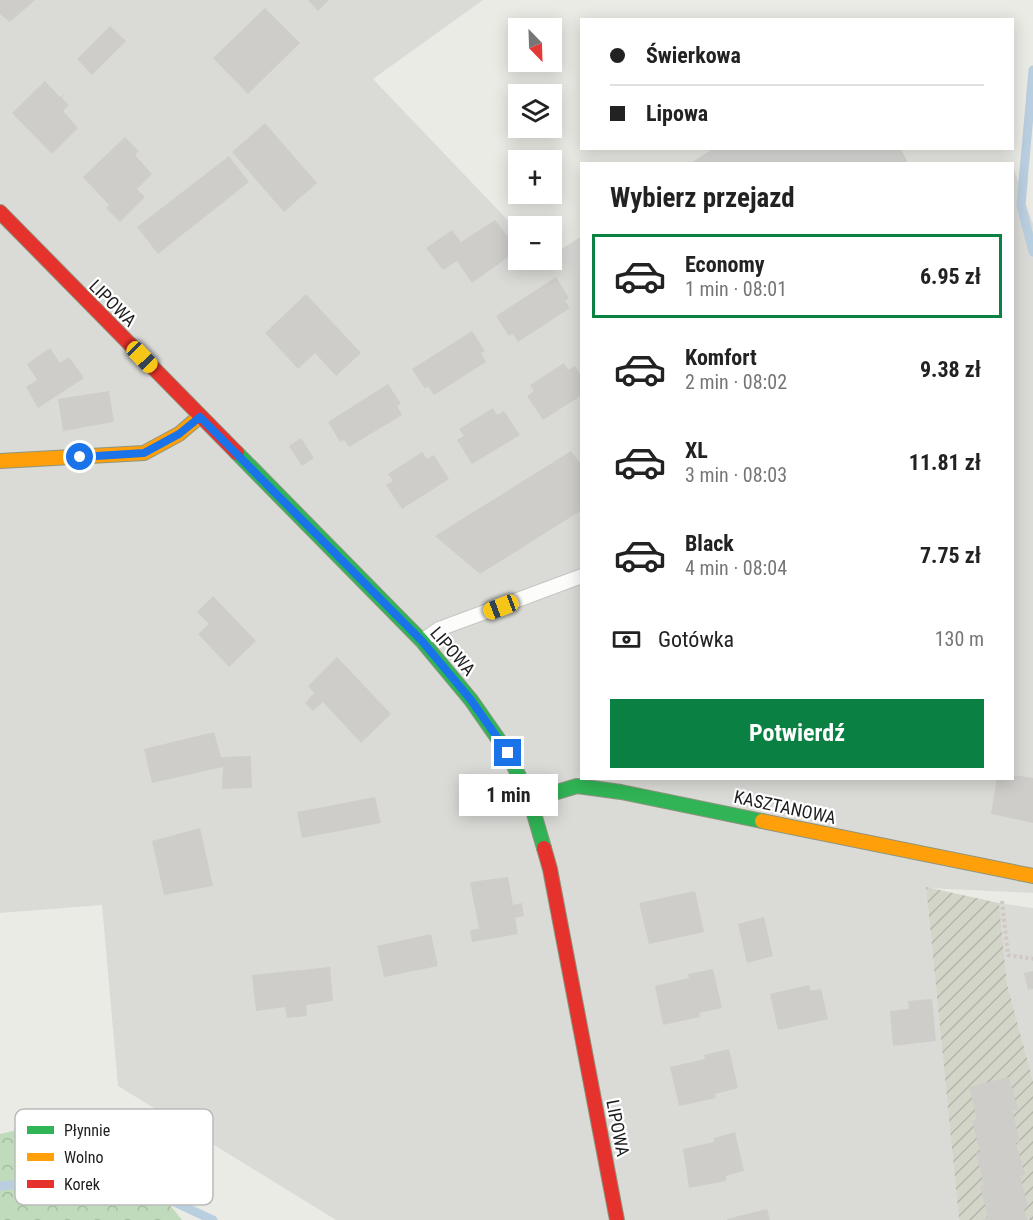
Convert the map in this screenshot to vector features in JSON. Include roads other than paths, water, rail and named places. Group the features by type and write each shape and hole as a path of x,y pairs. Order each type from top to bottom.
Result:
{"street":[{"name":"LIPOWA","path":"0,212 422,641 471,700 508,753 530,800 550,869 617,1220"},
{"path":"0,461 144,453 179,434 200,417"},
{"name":"KASZTANOWA","path":"530,800 577,786 621,792 1033,876"}],"lane":[{"path":"422,641 440,629 580,577"}],"waterway":[{"path":"1033,70 1021,205 1033,252"},
{"path":"0,1186 15,1185"},
{"path":"181,1205 213,1220"}]}
